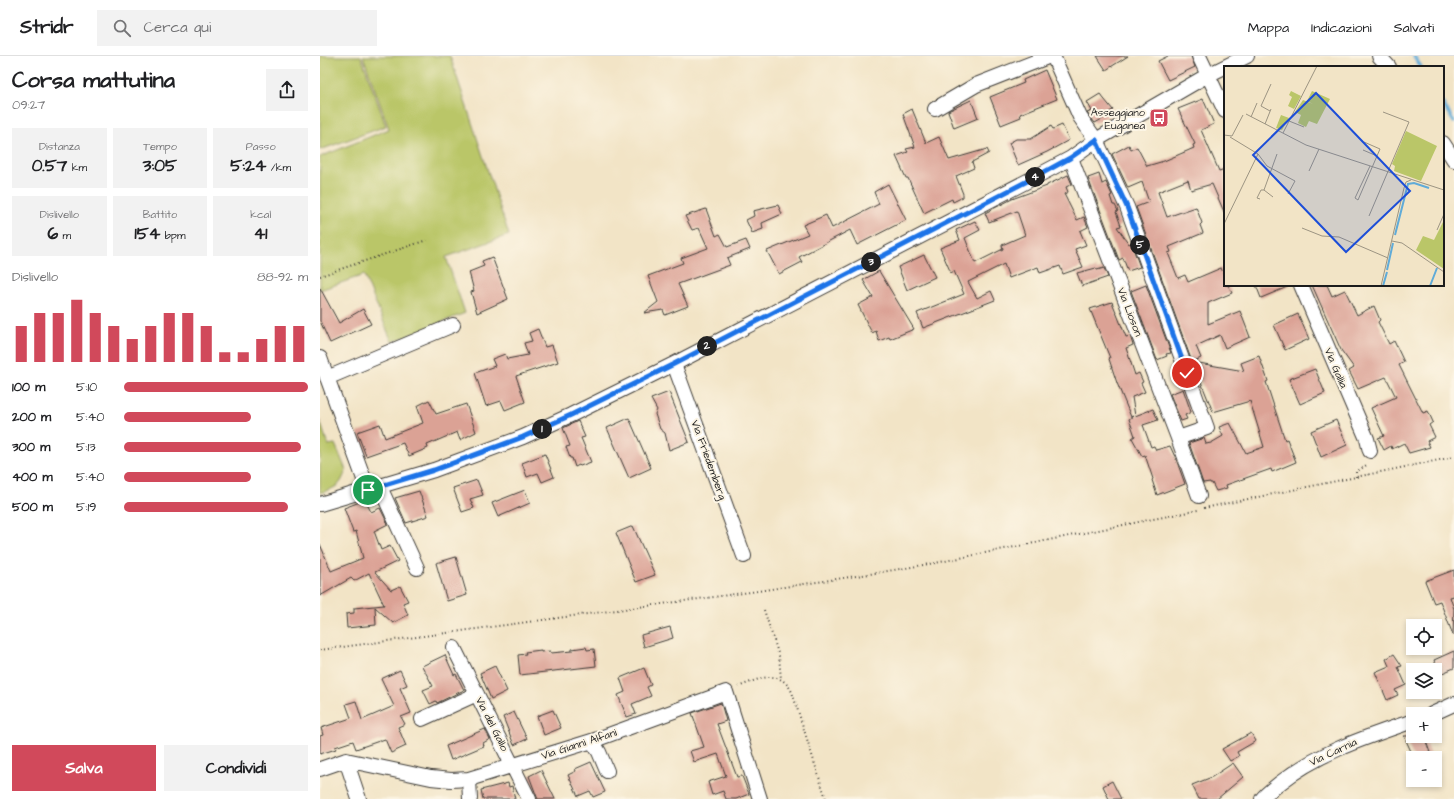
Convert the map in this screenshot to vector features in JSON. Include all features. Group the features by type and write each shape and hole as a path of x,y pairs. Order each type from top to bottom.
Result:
{"street":[{"path":"935,109 976,85 1050,56"},
{"path":"1053,56 1080,117 1096,140 1127,207 1207,428 1178,438"},
{"path":"1199,56 1224,109"},
{"path":"1226,66 1247,56"},
{"path":"1379,56 1388,66"},
{"path":"1390,56 1395,66"},
{"path":"320,504 434,470 523,437 571,415 674,364 1070,158 1096,140 1224,67"},
{"path":"1444,145 1454,160"},
{"name":"Via Lioson","path":"1070,158 1199,496"},
{"name":"Via Gallia","path":"1301,286 1367,439 1370,451"},
{"path":"327,378 453,325"},
{"path":"320,358 327,378 374,488 417,568"},
{"name":"Via Friedemberg","path":"674,364 744,556"},
{"name":"Via del Gallo","path":"454,648 529,799"},
{"path":"726,692 760,799"},
{"name":"Via Gianni Alfani","path":"320,768 346,760 431,778 469,780 512,765 592,741 726,692"},
{"path":"422,719 477,694"},
{"path":"1442,709 1454,704"},
{"name":"Via Carnia","path":"1262,799 1287,777 1316,758 1406,723"},
{"path":"592,741 599,752 607,771"},
{"path":"346,760 359,799"},
{"path":"469,780 470,799"}],"path":[{"path":"320,276 427,240"},
{"path":"1356,477 1356,472 1369,463 1370,451"},
{"path":"320,650 758,592 913,567 1093,532 1454,457"},
{"path":"764,610 779,656 781,679"},
{"path":"726,692 761,678 773,676 788,684 792,692 826,799"}],"green space":[{"path":"320,56 361,56 386,126 320,150"},
{"path":"363,56 450,56 509,235 446,257 465,313 392,342 364,275 320,290 320,157 389,129"},
{"path":"320,421 328,445 335,444 346,470 342,480 337,486 320,493"}],"building":[{"path":"1097,56 1128,56 1106,70"},
{"path":"1168,56 1191,56 1195,67 1168,80 1158,61"},
{"path":"1045,70 1057,99 1020,114 1021,117 1001,125 990,97 1024,83 1023,80"},
{"path":"1100,94 1113,110 1109,112 1111,114 1095,123 1087,113 1092,111 1087,102"},
{"path":"1203,99 1214,124 1201,130 1219,171 1224,169 1224,212 1212,184 1191,190 1188,180 1158,192 1167,217 1196,207 1202,223 1200,225 1203,233 1169,247 1171,252 1168,253 1178,278 1185,275 1188,282 1221,268 1224,275 1224,286 1228,286 1232,293 1208,303 1208,324 1240,311 1250,337 1225,348 1220,335 1196,346 1201,358 1192,362 1136,207 1149,202 1142,182 1128,188 1112,154 1129,145 1131,150 1137,147 1147,166 1164,161 1194,148 1193,145 1195,144 1178,109"},
{"path":"971,100 978,118 954,128 948,111"},
{"path":"912,109 926,143 939,137 949,160 987,149 989,153 972,162 974,168 956,176 963,197 953,202 952,199 924,213 896,156 908,152 906,149 915,147 903,114"},
{"path":"1062,125 1069,140 1018,165 1009,143 1016,139 1031,139 1051,126 1053,129"},
{"path":"1099,174 1102,184 1106,182 1112,195 1110,196 1113,205 1115,205 1118,211 1116,212 1121,226 1117,227 1129,244 1131,243 1140,267 1128,271 1123,258 1119,260 1088,178"},
{"path":"1068,175 1072,184 1066,187 1068,192 1064,194 1077,220 1084,217 1088,227 1080,231 1086,245 1075,249 1083,267 1063,274 1060,266 1040,273 1038,267 1009,278 1004,264 968,282 977,298 991,291 995,300 923,328 917,313 964,294 954,271 951,273 940,248 960,240 956,230 975,221 980,230 965,238 975,263 1003,249 1002,245 1025,235 1017,211 989,222 985,213 1012,199 1047,186"},
{"path":"888,184 906,220 857,245 850,230 799,257 802,262 779,274 767,251 808,234 803,225 826,215 832,228 879,204 874,192"},
{"path":"778,205 782,214 762,223 763,229 752,233 746,220 754,216 753,211"},
{"path":"706,209 716,236 720,234 727,247 746,240 750,249 727,258 730,265 678,284 688,306 665,315 663,310 644,313 658,302 648,276 683,263 681,258 708,248 699,228 692,230 685,216"},
{"path":"924,255 935,277 907,290 898,267"},
{"path":"492,257 508,299 477,313 471,292 474,291 469,272 484,266 482,261"},
{"path":"1096,268 1097,270 1104,268 1108,277 1082,286 1077,273"},
{"path":"879,271 914,329 890,339 889,337 879,341 876,331 872,333 858,305 873,297 863,280"},
{"path":"1146,285 1171,353 1166,354 1167,356 1157,360 1131,291"},
{"path":"1256,286 1290,286 1261,298"},
{"path":"1312,286 1327,286 1332,296 1345,290 1357,315 1374,306 1380,320 1378,322 1389,344 1394,341 1404,362 1399,365 1423,413 1428,411 1433,422 1429,425 1435,437 1427,441 1430,447 1409,453 1404,443 1392,449 1391,446 1384,450 1378,438 1384,436 1371,408 1396,397 1386,377 1358,389 1349,371 1354,368 1341,350"},
{"path":"320,288 339,323 363,309 371,324 330,343 320,321"},
{"path":"1112,302 1126,337 1130,336 1133,345 1126,348 1135,375 1139,373 1143,382 1141,383 1145,392 1132,397 1135,416 1153,409 1158,420 1143,425 1151,447 1154,446 1156,450 1170,446 1185,484 1157,495 1145,455 1142,456 1132,438 1135,436 1129,419 1133,416 1131,417 1117,383 1109,359 1110,358 1090,309"},
{"path":"1298,314 1309,339 1285,350 1274,325"},
{"path":"538,329 545,347 552,345 558,362 516,376 525,402 505,410 501,401 486,406 475,373 495,366 492,359 505,354 507,359 528,355 524,343 532,341 529,333"},
{"path":"1259,356 1268,381 1266,382 1285,440 1287,439 1296,462 1272,472 1271,469 1226,485 1227,488 1216,491 1212,483 1203,483 1189,443 1204,438 1206,444 1211,443 1223,436 1219,427 1230,423 1246,453 1264,447 1250,401 1213,412 1193,362 1244,371 1241,363"},
{"path":"1315,369 1325,393 1300,404 1289,379"},
{"path":"1183,389 1191,412 1185,415 1187,419 1181,421 1170,394"},
{"path":"669,392 689,442 669,450 665,433 660,429 655,414 657,410 651,399"},
{"path":"429,400 436,414 466,404 476,432 460,440 457,432 427,445 428,448 409,456 403,443 366,456 357,432 380,424 385,438 423,423 417,406"},
{"path":"629,418 651,468 629,478 607,428"},
{"path":"1336,420 1347,445 1321,457 1311,431"},
{"path":"578,421 585,437 581,438 591,462 575,467 566,447 570,446 563,428"},
{"path":"545,454 554,477 542,482 538,473 527,477 522,463"},
{"path":"477,480 483,495 470,499 474,508 462,512 453,488"},
{"path":"525,490 530,503 498,517 492,503"},
{"path":"419,491 428,516 406,523 395,498"},
{"path":"365,500 371,512 380,508 388,524 374,531 381,550 390,546 398,561 375,572 391,590 400,586 408,601 403,603 408,615 393,623 375,607 376,625 347,628 346,614 354,613 354,608 384,605 369,573 354,581 351,578 320,596 320,544 331,571 363,558 356,531 353,532 344,508"},
{"path":"633,526 655,575 636,582 616,533"},
{"path":"456,557 467,595 447,601 436,563"},
{"path":"1454,570 1454,596 1450,597 1454,609 1453,635 1440,601 1434,603 1425,581"},
{"path":"670,627 673,638 644,647 641,635"},
{"path":"586,647 587,650 594,649 596,666 520,675 518,655 526,654 525,652 541,650 541,652 550,651 551,653 572,651 572,649"},
{"path":"1454,651 1454,668 1442,673 1442,663 1435,663 1434,660"},
{"path":"1394,654 1402,666 1398,667 1406,685 1395,690 1398,695 1387,700 1375,672 1389,666 1386,659"},
{"path":"445,655 454,675 456,674 464,690 437,703 436,701 430,704 423,690 433,686 422,666"},
{"path":"495,666 507,691 491,699 480,673"},
{"path":"644,668 651,685 647,687 651,696 632,704 636,714 627,717 618,695 625,692 620,678"},
{"path":"400,670 407,685 400,688 411,713 401,717 405,724 398,727 406,746 391,753 385,739 356,749 353,741 335,747 336,749 320,754 320,736 323,735 321,728 351,718 346,704 356,701 362,720 394,706 381,679"},
{"path":"721,703 726,721 717,724 737,777 742,776 749,794 736,799 726,799 723,791 712,795 708,782 726,776 718,754 694,762 690,751 704,747 692,713"},
{"path":"553,710 561,728 544,735 537,716"},
{"path":"514,712 527,739 514,745 503,717"},
{"path":"485,729 490,739 483,743 484,746 451,760 446,746"},
{"path":"1251,733 1256,741 1237,752 1239,756 1230,761 1222,749"},
{"path":"1407,743 1427,743 1429,751 1411,751"},
{"path":"591,762 605,792 593,797 590,791 578,796 568,775 576,771 575,769"},
{"path":"1233,763 1243,777 1217,799 1199,799 1192,785 1212,777"},
{"path":"541,770 555,799 538,799 537,797 529,776"},
{"path":"1112,781 1121,799 1109,799 1103,786"},
{"path":"508,783 509,787 512,786 515,799 483,799 481,790"}],"waterway":[{"path":"1414,56 1420,66"},
{"path":"1444,106 1454,122"}],"place":[{"name":"Asseggiano Euganea","path":"1159,118"}],"route":[{"path":"368,490 434,470 523,437 571,415 674,364 1039,175 1070,158 1096,140 1127,207 1187,373"}]}
